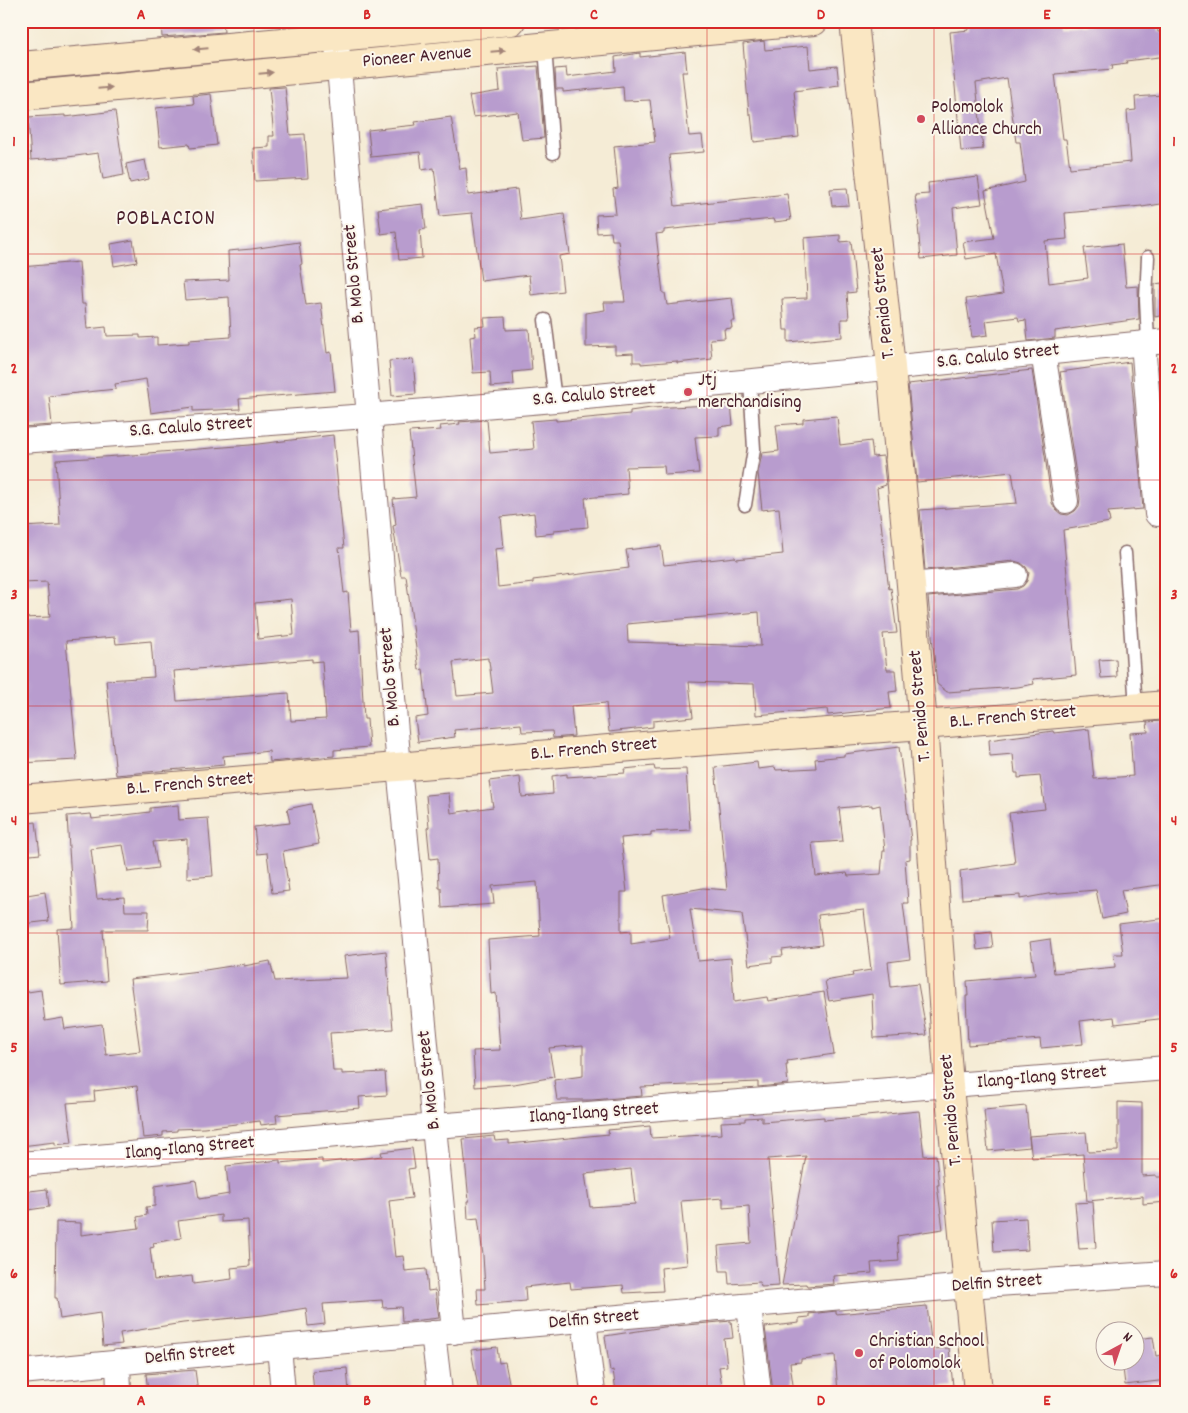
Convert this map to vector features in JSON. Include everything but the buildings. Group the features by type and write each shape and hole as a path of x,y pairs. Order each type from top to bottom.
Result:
{"street":[{"name":"Pioneer Avenue","path":"21,66 335,29 511,21"},
{"name":"Pioneer Avenue","path":"21,96 545,47 592,32 814,21"},
{"name":"T. Penido Street","path":"854,21 891,367 911,585 949,1086 978,1392"},
{"name":"B. Molo Street","path":"335,29 367,416 399,767 435,1126 443,1333 440,1392"},
{"path":"61,62 64,92"},
{"name":"S.G. Calulo Street","path":"21,441 367,416 555,400 1152,342"},
{"path":"1152,342 1157,514"},
{"path":"1043,352 1066,501"},
{"path":"911,585 1015,575"},
{"name":"B.L. French Street","path":"21,799 657,745 1167,705"},
{"name":"Ilang-Ilang Street","path":"21,1164 435,1126 1167,1068"},
{"name":"Delfin Street","path":"21,1372 279,1347 968,1286 1167,1273"},
{"path":"749,1306 758,1392"},
{"path":"584,1321 593,1392"},
{"path":"279,1347 283,1392"},
{"path":"118,1362 119,1392"}],"lane":[{"path":"545,47 553,153"},
{"path":"1148,257 1146,299 1152,342"},
{"path":"545,320 555,400"},
{"path":"746,505 754,449 750,381"},
{"path":"1125,552 1136,707"}],"place":[{"name":"Polomolok Alliance Church","path":"921,119"},
{"name":"Jtj merchandising","path":"688,392"},
{"name":"Christian School of Polomolok","path":"859,1353"}],"district":[{"name":"POBLACION","path":"166,220"}]}
